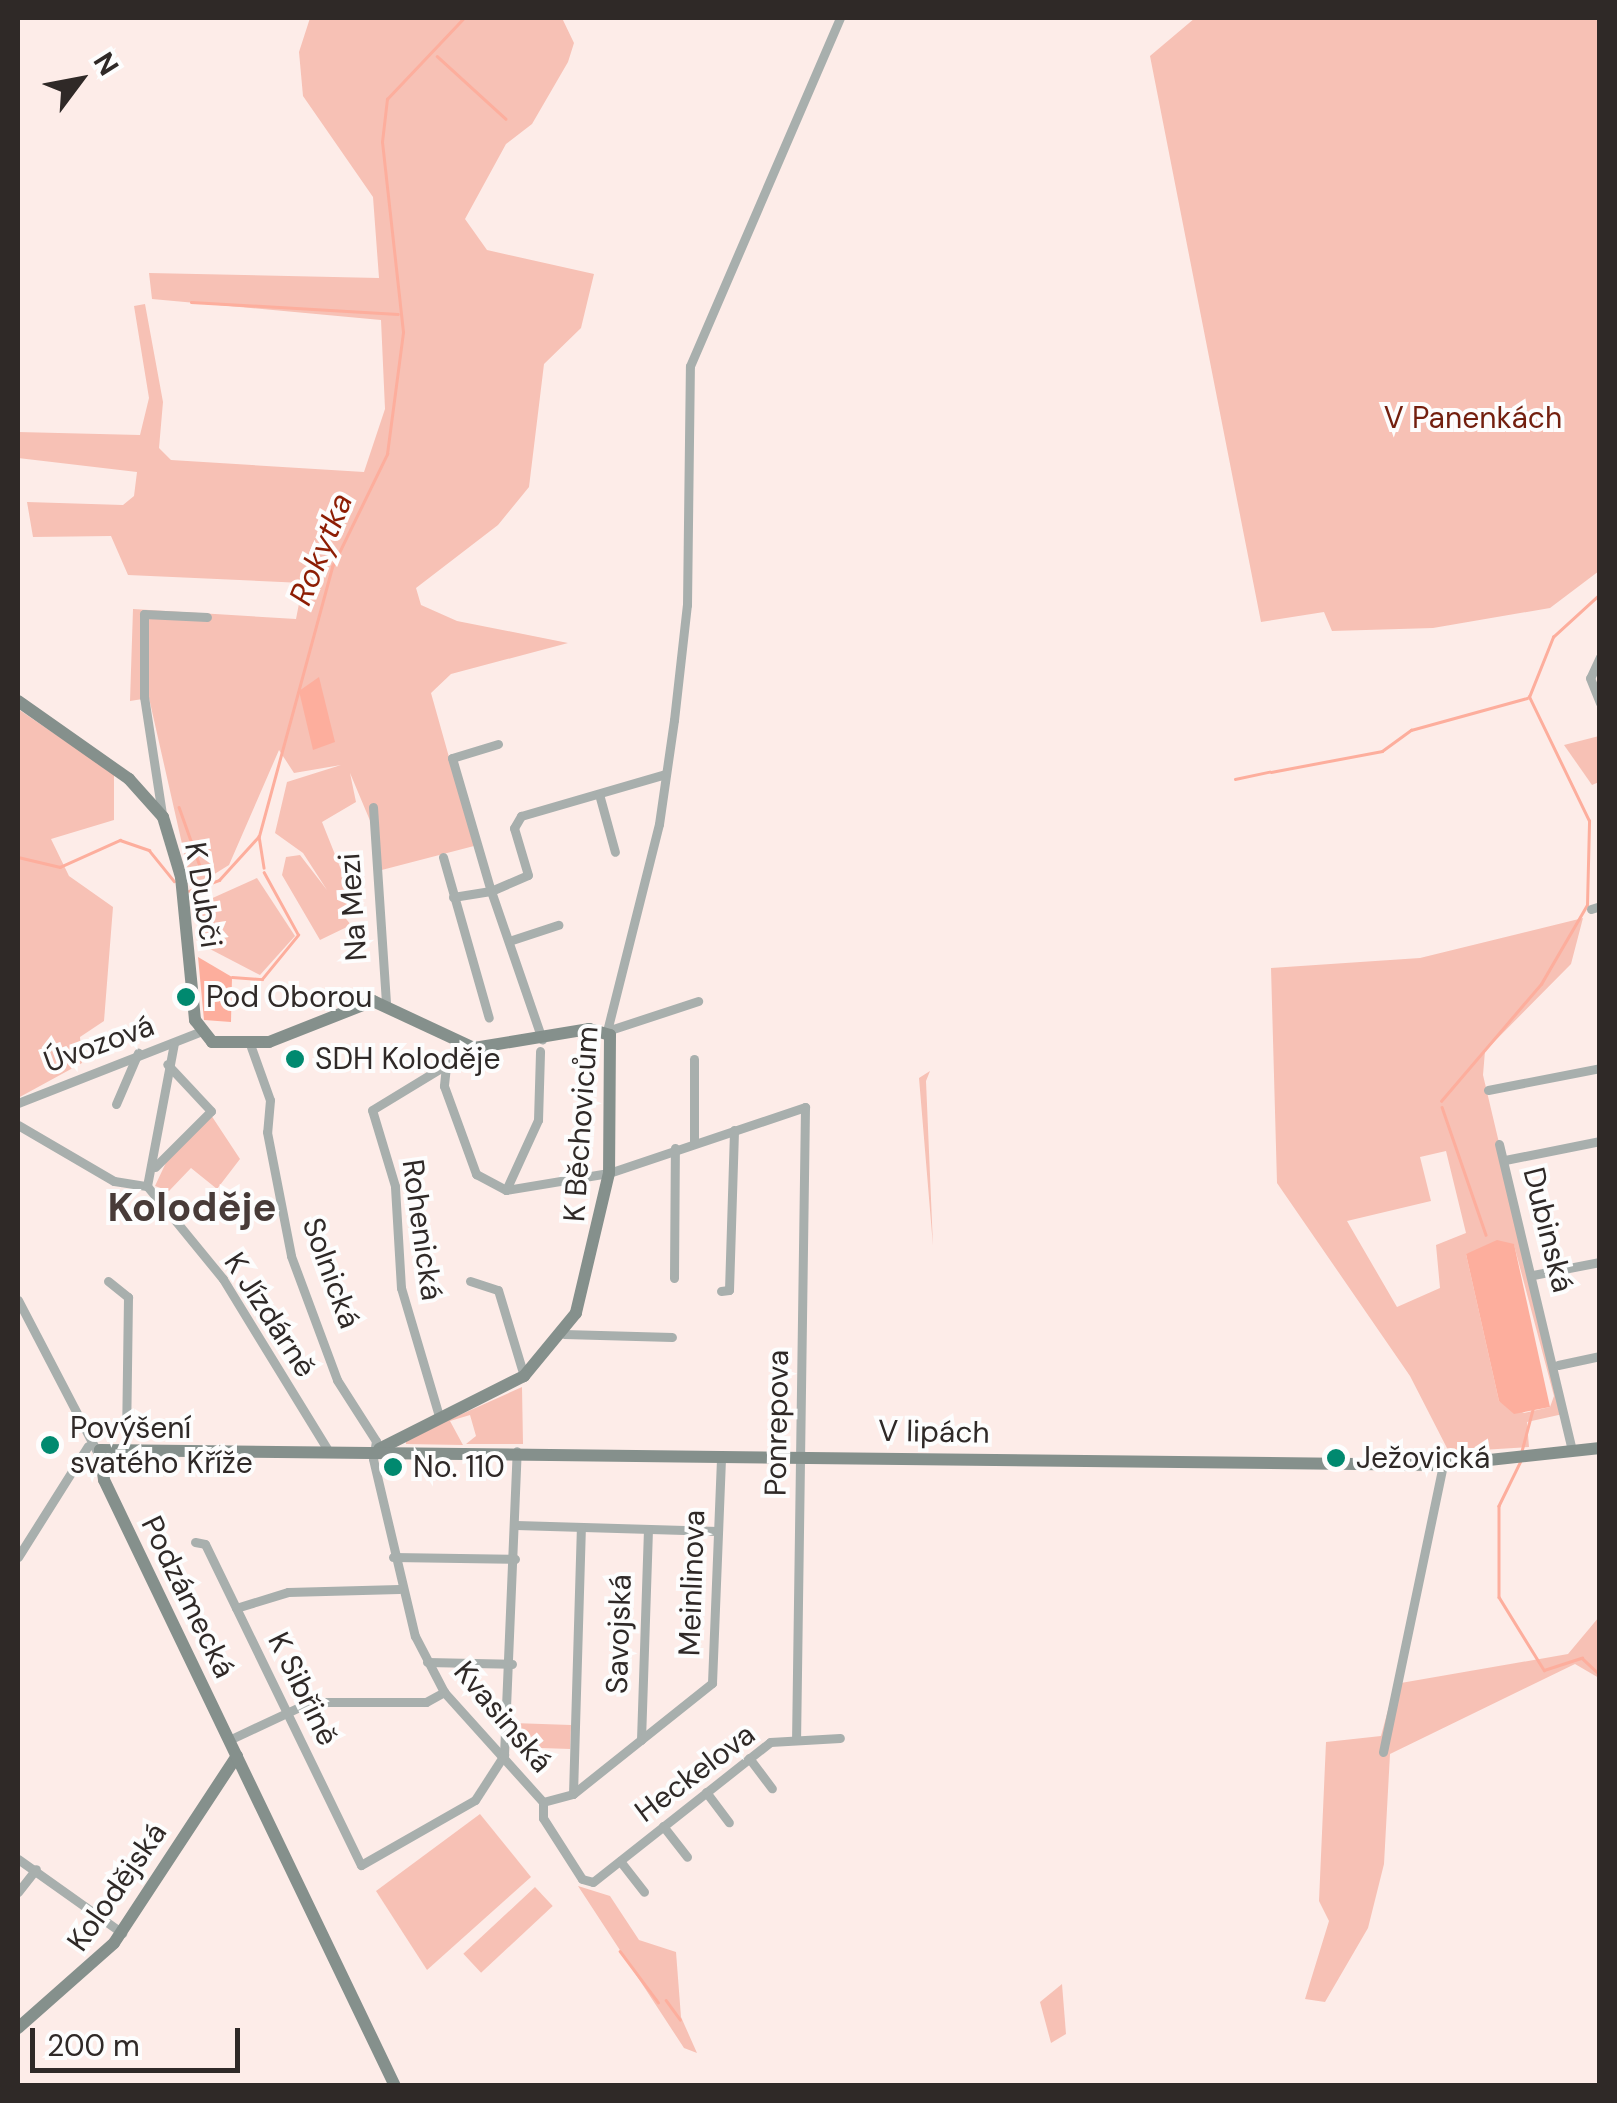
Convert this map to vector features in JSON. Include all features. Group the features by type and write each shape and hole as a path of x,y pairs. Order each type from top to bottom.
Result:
{"street":[{"name":"K Běchovicům","path":"389,1446 438,1416 524,1376 564,1334 596,1254 609,1173 607,1031 666,774 687,605 690,366 840,18"},
{"path":"162,817 144,614 207,616"},
{"path":"1600,656 1590,678 1600,703"},
{"name":"K Dubči","path":"18,701 129,780 162,817 181,878 199,1032"},
{"path":"498,744 452,758 541,1045 538,1120 506,1190"},
{"path":"453,898 491,891 528,875 514,822 666,774"},
{"path":"599,794 615,852"},
{"name":"Na Mezi","path":"373,807 386,1004"},
{"path":"443,857 490,1018"},
{"path":"509,941 558,924"},
{"path":"199,1032 251,1046 360,1002 386,1004 474,1048 541,1045 607,1031 698,1001"},
{"name":"Úvozová","path":"18,1103 199,1032"},
{"path":"155,1168 155,1108 174,1043"},
{"name":"Solnická","path":"251,1046 270,1100 267,1132 291,1256 337,1380 389,1446"},
{"name":"Rohenická","path":"438,1416 401,1288 395,1186 372,1110 474,1048"},
{"path":"116,1104 138,1053"},
{"path":"694,1059 694,1142"},
{"path":"18,1125 114,1181 147,1186 155,1168 211,1111 167,1064"},
{"path":"446,1066 444,1086 476,1174 506,1190 609,1173 734,1130 729,1290 722,1291"},
{"path":"1488,1090 1600,1068"},
{"name":"Ponrepova","path":"734,1130 804,1106 796,1740"},
{"path":"1505,1160 1600,1141"},
{"name":"Dubinská","path":"1499,1144 1558,1365 1571,1446"},
{"path":"674,1278 675,1148"},
{"name":"K Jízdárně","path":"147,1186 223,1278 328,1449"},
{"path":"1533,1275 1600,1262"},
{"path":"470,1280 498,1290 524,1376"},
{"path":"108,1281 128,1296 126,1448"},
{"name":"Podzámecká","path":"18,1300 395,2086"},
{"path":"564,1334 672,1336"},
{"path":"1558,1365 1600,1356"},
{"name":"V lipách","path":"92,1449 389,1446 1442,1466 1571,1446 1600,1448"},
{"name":"Kvasinská","path":"389,1446 399,1590 427,1662 444,1692 543,1802 570,1862 593,1882"},
{"path":"18,1558 92,1449"},
{"path":"504,1755 512,1664 518,1451"},
{"name":"Meinlinova","path":"543,1802 573,1794 712,1683 721,1454"},
{"path":"1383,1752 1442,1466"},
{"path":"516,1525 718,1532"},
{"path":"573,1794 582,1527"},
{"name":"Savojská","path":"641,1740 648,1529"},
{"name":"K Sibřině","path":"195,1542 236,1608 361,1865 475,1800 504,1755"},
{"path":"394,1557 515,1559"},
{"path":"236,1608 288,1592 399,1590"},
{"path":"427,1662 512,1664"},
{"path":"229,1740 286,1712 322,1700 426,1702 444,1692"},
{"name":"Heckelova","path":"593,1882 770,1742 840,1738"},
{"name":"Kolodějská","path":"18,2028 122,1933 237,1756"},
{"path":"749,1758 772,1788"},
{"path":"706,1792 729,1822"},
{"path":"663,1826 688,1857"},
{"path":"18,1859 122,1933"},
{"path":"620,1862 644,1892"},
{"path":"18,1892 36,1869"}],"green space":[{"path":"310,18 562,18 574,43 568,62 532,124 506,144 465,219 487,250 594,274 581,328 544,364 529,487 498,525 416,588 421,605 457,621 568,643 451,674 431,693 474,846 374,872 371,823 350,773 356,802 322,822 356,907 339,910 351,925 320,940 282,875 286,857 300,855 327,890 303,853 275,833 287,782 341,765 294,773 279,750 229,865 192,888 149,698 130,701 133,609 296,619 303,583 128,575 111,536 33,537 27,502 123,505 134,496 137,472 18,458 18,432 140,435 149,398 134,306 145,304 163,402 159,448 171,460 364,472 385,409 381,320 152,299 149,273 379,278 373,197 303,96 299,52"},
{"name":"V Panenkách","path":"1195,18 1599,18 1599,571 1550,608 1433,628 1332,631 1324,612 1261,622 1150,56"},
{"path":"18,709 114,774 114,820 51,839 69,876 113,907 104,1021 80,1037 82,1063 18,1098"},
{"path":"1599,736 1599,782 1592,785 1564,745"},
{"path":"257,878 295,936 260,975 208,948 197,905"},
{"path":"1583,918 1571,964 1485,1051 1483,1075 1563,1414 1527,1422 1529,1447 1449,1452 1410,1376 1277,1183 1271,968 1420,958","holes":["1446,1151 1466,1233 1436,1245 1440,1288 1397,1307 1347,1221 1431,1201 1420,1157","1514,1245 1554,1396 1550,1407 1524,1413 1499,1401 1466,1254"]},
{"path":"930,1071 926,1081 933,1246 919,1078"},
{"path":"211,1115 240,1159 217,1189 191,1168 169,1191 155,1186 170,1154"},
{"path":"522,1387 523,1444 466,1444 476,1436 470,1415 450,1421 463,1445 406,1444 406,1439"},
{"path":"1599,1617 1599,1678 1575,1664 1390,1754 1384,1864 1368,1928 1325,2002 1305,1999 1329,1921 1319,1901 1326,1742 1381,1736 1395,1684 1568,1654"},
{"path":"513,1723 571,1725 570,1749 512,1747"},
{"path":"480,1814 531,1877 427,1970 376,1891"},
{"path":"578,1886 610,1896 639,1940 676,1952 681,2017 697,2053 684,2048"},
{"path":"535,1887 553,1906 481,1973 463,1954"},
{"path":"1062,1984 1066,2034 1051,2043 1040,2002"}],"shaded area":[{"path":"319,677 335,742 313,750 299,691"},
{"path":"198,957 232,977 231,1022 204,1020"},
{"path":"1497,1240 1514,1244 1550,1407 1514,1414 1499,1401 1466,1254"}],"waterway":[{"name":"Rokytka","path":"189,891 219,880 259,836 332,567 387,454 403,332 382,142 387,99 464,18"},
{"path":"437,56 506,119"},
{"path":"191,302 398,314"},
{"path":"1441,1101 1541,984 1587,905 1589,821 1529,697 1553,637 1600,594"},
{"path":"1271,772 1382,751 1411,730 1527,698"},
{"path":"1235,779 1269,772"},
{"path":"179,807 200,866"},
{"path":"259,836 264,868"},
{"name":"Rokytka","path":"18,857 60,867 120,840 149,850 174,881"},
{"path":"232,977 262,979 298,935 264,873"},
{"path":"1442,1107 1486,1235"},
{"path":"1521,1453 1533,1408"},
{"path":"1521,1461 1499,1506 1499,1597 1544,1670 1582,1658 1600,1675"},
{"path":"620,1951 658,2002"},
{"path":"666,2000 680,2019"}],"place":[{"name":"Pod Oborou","path":"186,997"},
{"name":"SDH Koloděje","path":"295,1059"},
{"name":"Povýšení svatého Kříže","path":"50,1445"},
{"name":"Ježovická","path":"1336,1458"},
{"name":"No. 110","path":"393,1467"}],"district":[{"name":"Koloděje","path":"192,1207"}]}
